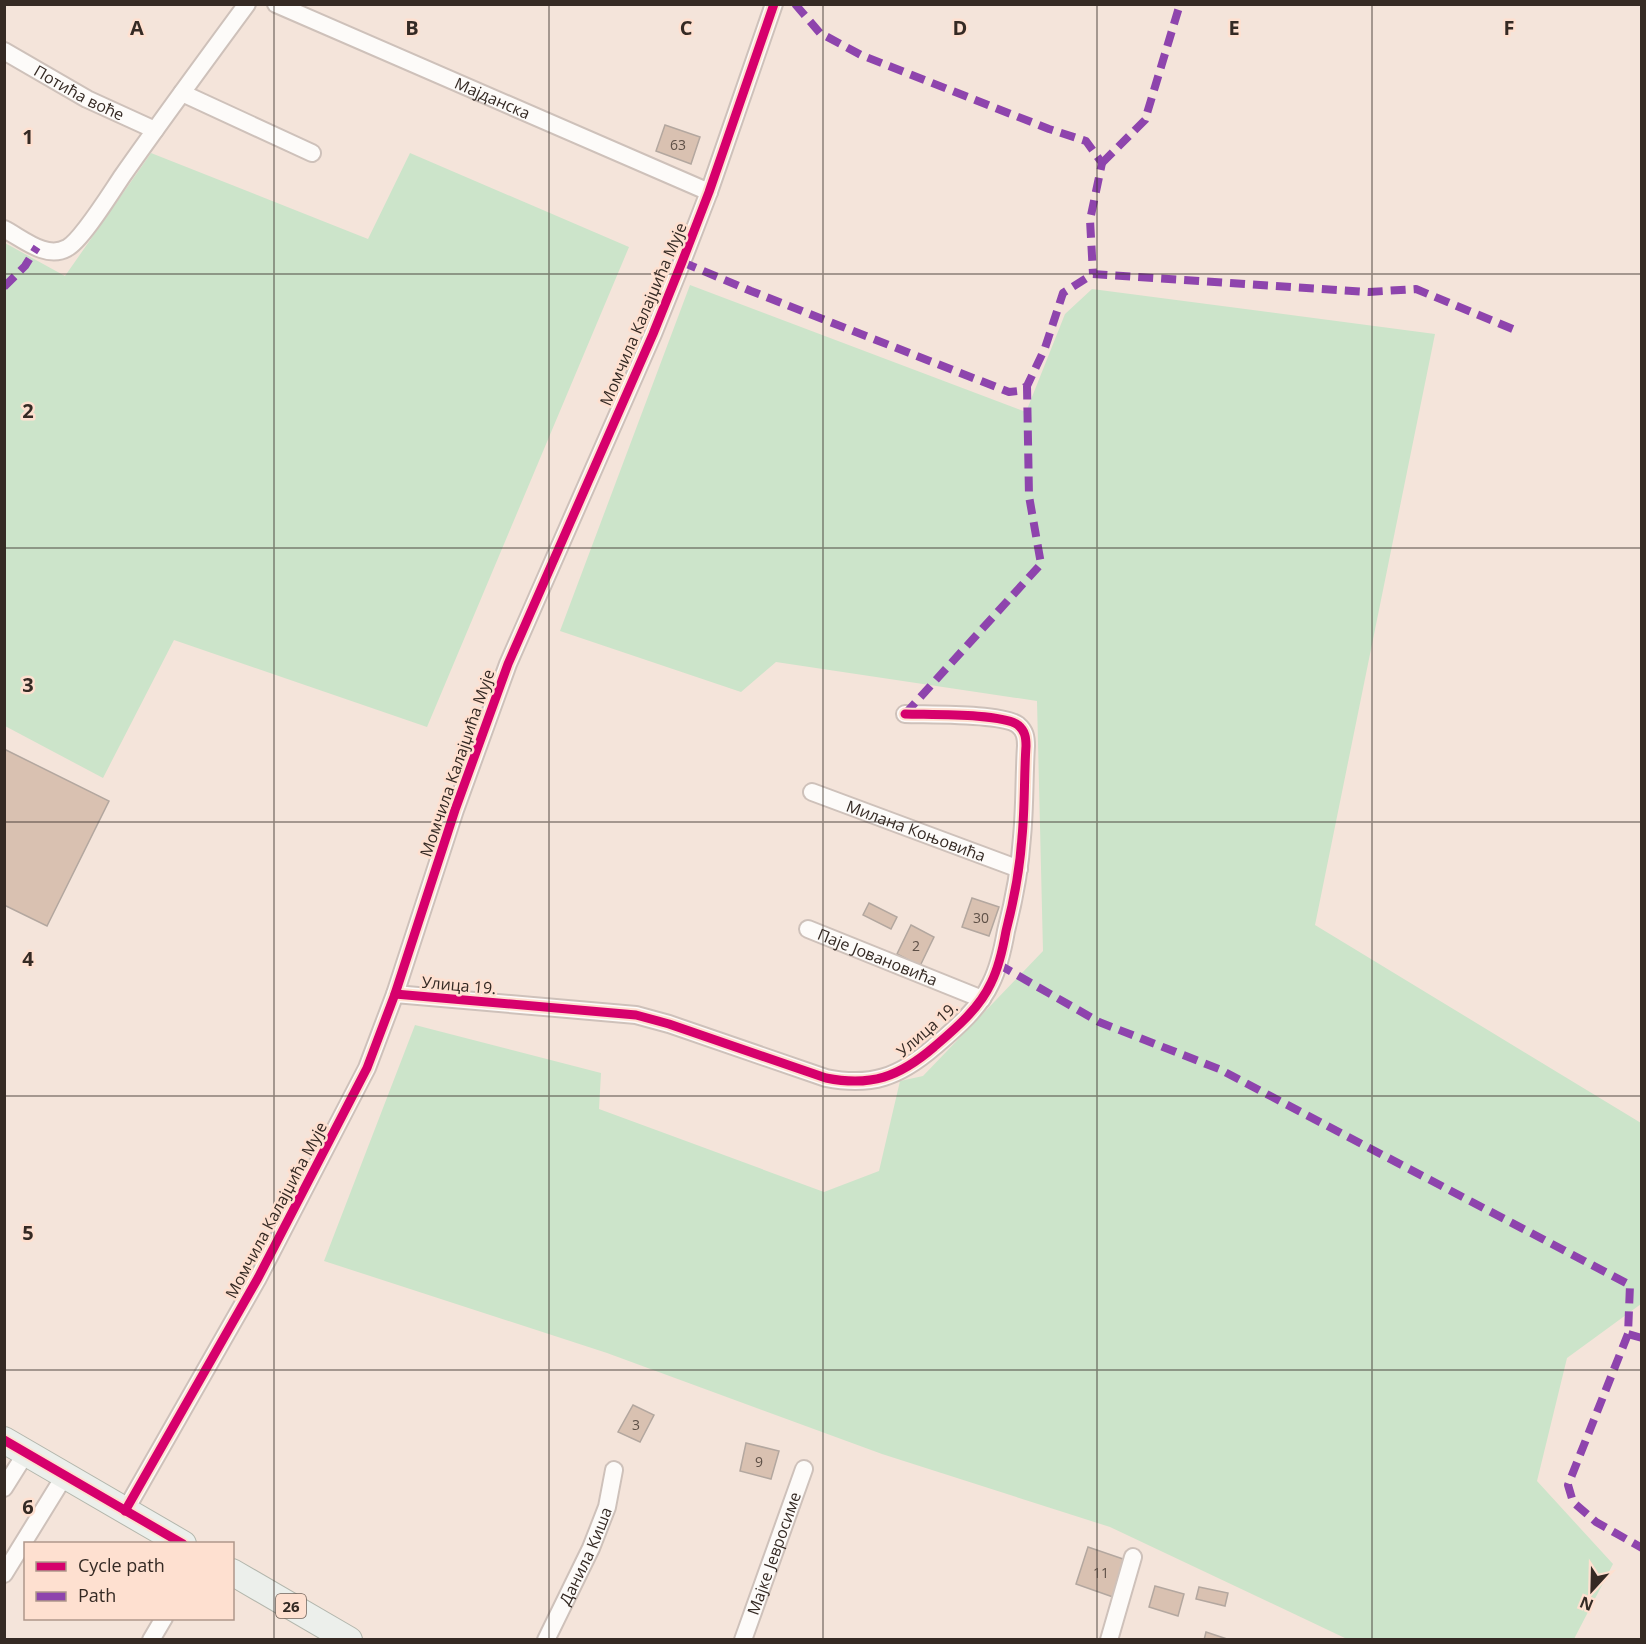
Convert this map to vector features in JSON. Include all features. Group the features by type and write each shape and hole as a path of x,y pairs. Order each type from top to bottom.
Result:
{"main road":[{"path":"4,1440 179,1542"},
{"name":"26","path":"234,1573 349,1640"}],"street":[{"path":"4,228 45,251 67,248 88,224 247,4"},
{"name":"Мајданска","path":"276,4 709,192"},
{"name":"Момчила Калајџића Мује","path":"125,1511 264,1268 367,1068 395,994 454,810 508,664 653,334 709,192 774,4"},
{"name":"Потића воће","path":"4,51 87,99 154,130"},
{"path":"182,93 312,153"},
{"name":"Улица 19.","path":"395,994 636,1015 843,1082 885,1078 905,1070 954,1030 982,999 992,983 1004,942 1019,869 1026,734 1019,726 1002,719 905,714"},
{"name":"Милана Коњовића","path":"812,792 1019,869"},
{"name":"Паје Јовановића","path":"808,929 982,999"},
{"path":"4,1488 27,1453"},
{"name":"Мајке Јевросиме","path":"743,1640 804,1469"},
{"name":"Данила Киша","path":"546,1640 591,1548 607,1507 614,1470"},
{"path":"4,1574 65,1475"},
{"path":"1109,1640 1133,1557"},
{"path":"151,1640 163,1620"}],"green space":[{"path":"151,153 368,239 410,153 629,247 427,727 174,640 103,778 5,726 5,243 65,276"},
{"path":"690,285 1026,412 1065,314 1092,289 1435,334 1315,925 1641,1123 1641,1304 1567,1358 1537,1481 1613,1564 1574,1639 1347,1639 1110,1527 882,1454 607,1353 324,1261 415,1025 601,1073 599,1109 824,1192 879,1171 900,1081 923,1076 1043,951 1037,701 776,662 741,692 560,631"}],"building":[{"path":"665,125 700,137 691,164 656,151"},
{"path":"4,749 109,801 47,926 4,905"},
{"path":"972,898 999,907 989,936 962,927"},
{"path":"869,903 897,917 891,929 863,915"},
{"path":"911,925 934,937 920,966 897,954"},
{"path":"633,1405 654,1415 640,1442 618,1432"},
{"path":"746,1443 779,1451 771,1479 740,1471"},
{"path":"1088,1547 1126,1560 1113,1597 1076,1584"},
{"path":"1155,1586 1184,1594 1178,1616 1149,1607"},
{"path":"1199,1587 1228,1593 1225,1606 1196,1599"},
{"path":"1206,1632 1230,1640 1204,1640"}],"marked path":[{"path":"795,4 820,33 861,55 1049,129 1086,141 1102,163 1090,220 1093,274"},
{"path":"1102,163 1145,120 1180,4"},
{"path":"4,287 25,266 37,247"},
{"path":"682,262 1009,392 1018,391 1027,386 1045,348 1063,293 1093,274 1369,292 1416,289 1515,330"},
{"path":"905,714 1041,564 1029,496 1027,386"},
{"path":"998,964 1099,1022 1219,1069 1630,1285 1628,1334 1642,1338"},
{"path":"1628,1334 1568,1485 1573,1502 1596,1522 1642,1548"}],"cycle path":[{"path":"125,1511 258,1278 367,1068 395,994 455,810 508,664 653,334 709,192 774,4"},
{"path":"395,994 636,1015 669,1024 826,1078 871,1080 909,1066 966,1018 986,992 996,971 1012,908 1020,860 1026,746 1022,730 1018,725 1009,721 997,718 905,714"},
{"path":"4,1440 180,1542"}]}
